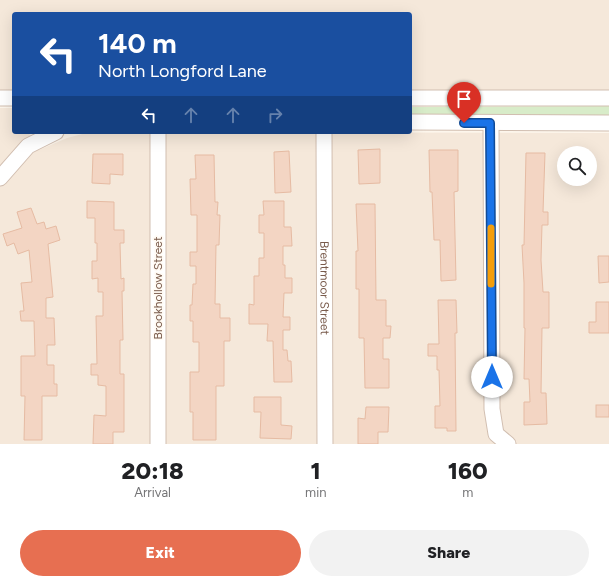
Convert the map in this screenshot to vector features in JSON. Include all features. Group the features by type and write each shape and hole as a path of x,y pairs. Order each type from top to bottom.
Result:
{"street":[{"path":"0,98 12,98"},
{"path":"412,98 609,98"},
{"path":"412,122 609,123"},
{"path":"490,123 492,409 496,434 508,444"},
{"path":"0,178 28,146 52,134"},
{"name":"Brookhollow Street","path":"158,134 158,444"},
{"name":"Brentmoor Street","path":"324,134 325,444"}],"shaded area":[{"path":"0,0 609,0 609,92 412,92 412,12 12,12 12,91 0,91"},
{"path":"0,108 12,108 12,134 29,134 39,150 67,138 82,134 609,133 609,444 0,444"}],"green space":[{"path":"609,106 609,118 412,118 412,107"}],"building":[{"path":"380,149 380,183 359,184 358,150"},
{"path":"429,150 458,150 458,191 454,192 456,280 441,281 440,240 434,240 432,192 430,192"},
{"path":"289,151 291,192 275,193 274,152"},
{"path":"526,153 545,153 543,212 548,212 548,225 542,225 541,260 543,292 549,292 549,328 542,328 541,393 546,393 547,424 524,425 524,402 530,402 529,379 524,379 525,328 522,245 524,245"},
{"path":"93,154 123,154 123,175 110,174 110,184 92,183"},
{"path":"195,155 214,155 215,202 218,202 217,215 220,215 219,245 216,245 215,304 220,304 220,318 230,318 230,341 224,341 224,386 216,386 216,440 193,440 193,412 190,412 190,372 199,372 199,342 193,342 193,321 190,321 190,305 192,305 193,284 196,284 196,266 190,266 190,252 197,252 197,215 191,215 190,179 196,179"},
{"path":"87,201 114,202 114,230 124,230 124,243 120,243 121,279 124,278 124,291 122,291 123,340 120,340 120,374 124,374 124,432 113,432 113,444 93,444 94,415 106,416 106,386 98,385 98,375 91,375 91,364 97,364 96,316 103,316 103,292 98,292 98,278 92,279 92,261 97,261 97,243 95,243 95,218 87,218"},
{"path":"263,201 284,201 284,227 291,227 292,246 283,246 285,278 292,278 292,293 284,293 283,317 290,317 290,330 283,330 283,350 287,350 288,361 291,361 292,382 274,382 273,341 267,341 268,324 249,324 249,304 254,305 254,276 259,276 259,258 264,258 264,233 259,233 259,215 264,215"},
{"path":"356,204 375,204 376,300 386,300 386,326 391,326 390,338 383,338 383,359 389,359 389,388 365,388 364,338 359,338 359,289 356,289 356,251 358,251"},
{"path":"31,208 37,224 44,222 46,229 56,226 60,240 48,244 53,297 46,298 46,318 54,318 55,345 47,345 47,365 54,365 54,384 57,384 57,396 42,396 42,440 24,440 25,396 21,396 21,356 35,356 34,321 21,321 20,311 24,311 21,283 32,282 29,250 18,254 14,243 7,246 3,234 22,228 17,212"},
{"path":"598,256 609,256 609,282 599,283"},
{"path":"438,300 456,300 456,431 447,431 447,428 435,428 435,406 440,406 439,370 437,370 437,356 428,356 428,344 439,344"},
{"path":"596,302 609,302 609,333 589,333 589,322 596,322"},
{"path":"254,397 281,397 281,425 292,426 291,439 260,438 261,412 254,412"},
{"path":"596,405 609,405 609,417 596,417"},
{"path":"366,407 389,407 388,432 378,432 378,444 358,444 358,418 365,419"}],"slow traffic":[{"path":"491,228 491,284"}],"route":[{"path":"464,123 490,123 492,377"}]}
